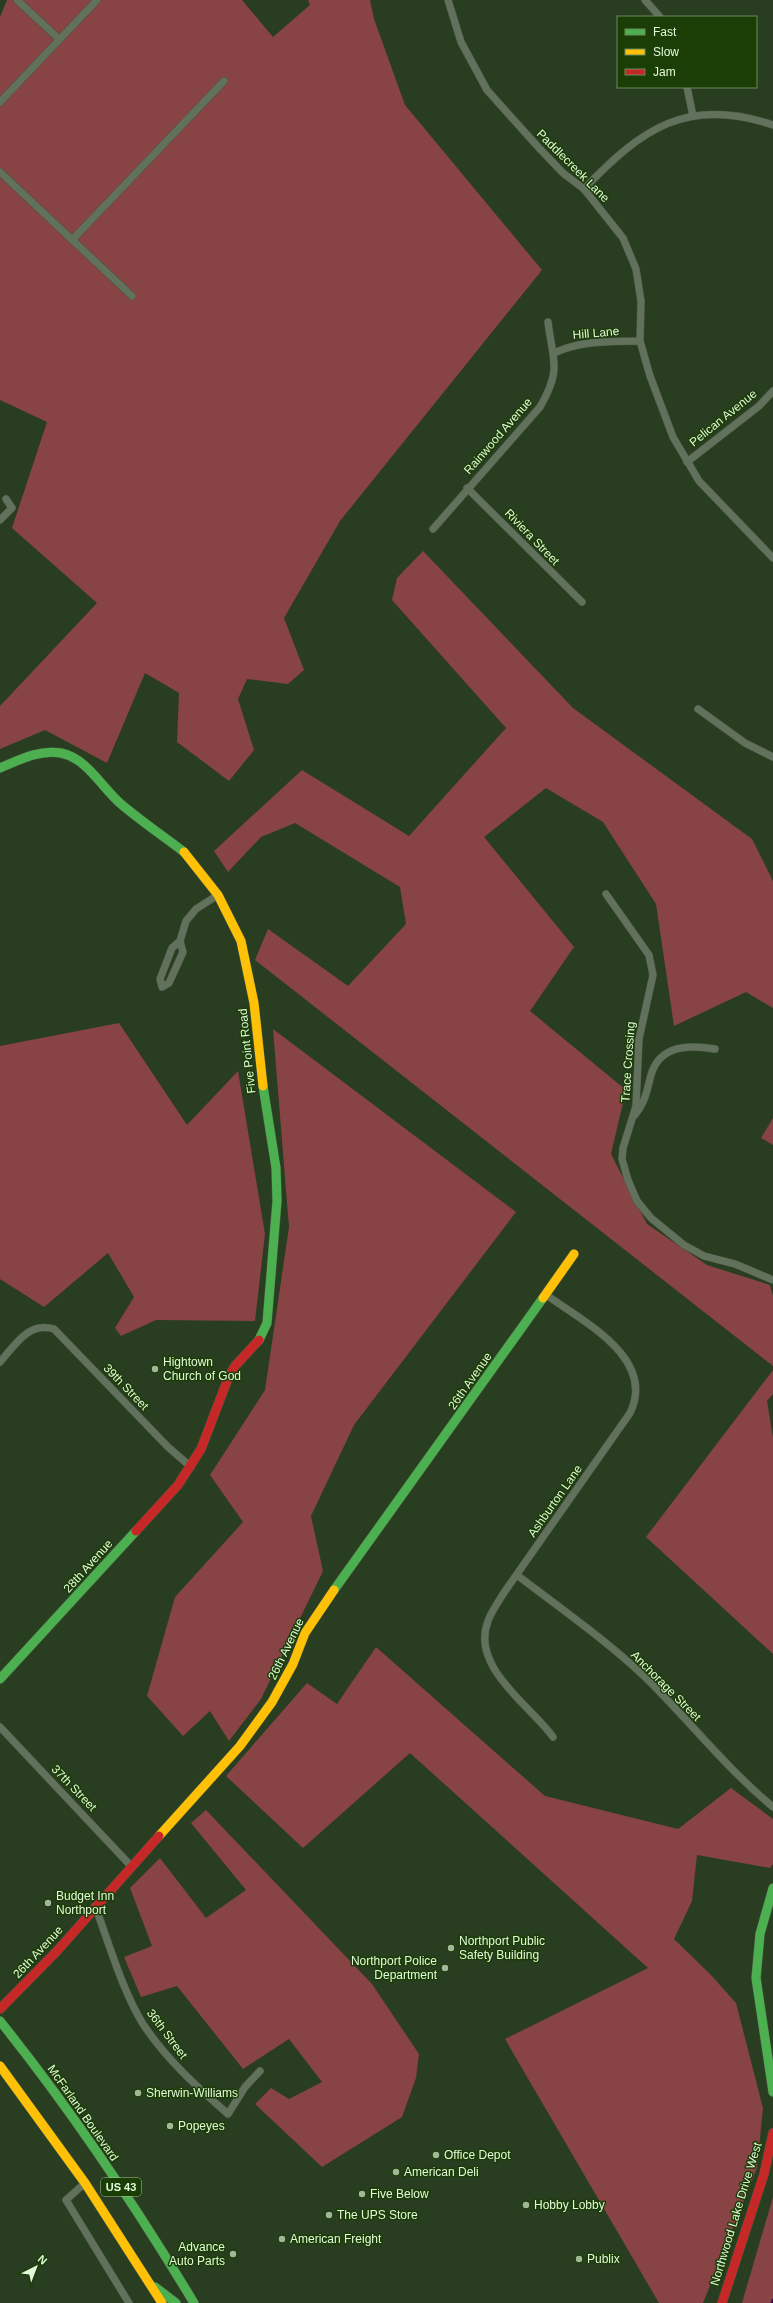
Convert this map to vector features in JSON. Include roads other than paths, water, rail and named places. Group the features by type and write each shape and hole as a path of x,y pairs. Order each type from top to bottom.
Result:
{"main road":[{"name":"Five Point Road","path":"0,768 30,755 52,752 63,753 82,763 120,803 186,854 218,895 241,941 254,1003 260,1069 277,1179 278,1201 267,1323 258,1342 235,1366 229,1376 201,1449 191,1467"},
{"name":"26th Avenue","path":"0,2010 57,1951 95,1906 240,1746 266,1711 284,1683 305,1632 317,1613 574,1254"},
{"name":"28th Avenue","path":"0,1680 156,1510 191,1467"},
{"path":"773,1888 760,1934 756,1978 773,2092"},
{"name":"McFarland Boulevard","path":"0,2020 75,2120 142,2218 194,2303"},
{"name":"US 43","path":"0,2066 85,2183 152,2285 162,2303"},
{"name":"Northwood Lake Drive West","path":"722,2303 764,2174 773,2132"},
{"path":"152,2285 176,2303"}],"street":[{"path":"18,0 60,39"},
{"path":"0,102 97,0"},
{"name":"Paddlecreek Lane","path":"448,0 461,42 487,90 563,173 584,189 609,219 628,248 636,269 641,301 640,341 650,376 673,438 687,462 706,489 773,558"},
{"path":"645,0 659,16"},
{"path":"72,240 224,81"},
{"path":"687,88 693,116"},
{"path":"584,189 612,159 645,133 664,124 693,116 723,115 744,117 773,125"},
{"path":"0,172 132,296"},
{"name":"Rainwood Avenue","path":"433,529 467,488 540,407 551,388 555,366 548,322"},
{"name":"Hill Lane","path":"554,353 569,346 585,343 640,341"},
{"name":"Pelican Avenue","path":"687,462 759,406 773,392"},
{"name":"Riviera Street","path":"467,488 582,602"},
{"path":"0,520 12,508 6,499"},
{"path":"698,709 745,744 773,757"},
{"name":"Trace Crossing","path":"606,894 649,955 653,975 639,1037 638,1095 623,1148 622,1159 628,1180 637,1200 651,1218 666,1232 693,1251 714,1259 745,1267 773,1280"},
{"path":"180,941 172,948 160,979 161,989 169,983 183,952 180,941 186,921 196,909 218,895"},
{"path":"167,962 176,966"},
{"path":"633,1116 646,1098 652,1073 659,1061 670,1051 684,1046 715,1049"},
{"name":"Ashburton Lane","path":"546,1294 614,1344 622,1352 633,1371 636,1382 635,1404 630,1413 503,1594 487,1622 485,1633 488,1654 497,1674 545,1726 553,1737"},
{"name":"39th Street","path":"0,1362 24,1336 33,1329 44,1326 54,1329 63,1336 168,1447 191,1467"},
{"name":"Anchorage Street","path":"517,1575 586,1628 640,1673 713,1751 773,1807"},
{"name":"37th Street","path":"0,1727 72,1800 131,1866"},
{"name":"36th Street","path":"95,1906 133,2004 143,2023 185,2075 228,2114 246,2087 260,2071"},
{"path":"85,2183 66,2200 129,2303"}],"place":[{"name":"Hightown Church of God","path":"155,1369"},
{"name":"Budget Inn Northport","path":"48,1903"},
{"name":"Northport Public Safety Building","path":"451,1948"},
{"name":"Northport Police Department","path":"445,1968"},
{"name":"Sherwin-Williams","path":"138,2093"},
{"name":"Popeyes","path":"170,2126"},
{"name":"Office Depot","path":"436,2155"},
{"name":"American Deli","path":"396,2172"},
{"name":"Five Below","path":"362,2194"},
{"name":"Hobby Lobby","path":"526,2205"},
{"name":"The UPS Store","path":"329,2215"},
{"name":"American Freight","path":"282,2239"},
{"name":"Advance Auto Parts","path":"233,2254"},
{"name":"Publix","path":"579,2259"}]}
